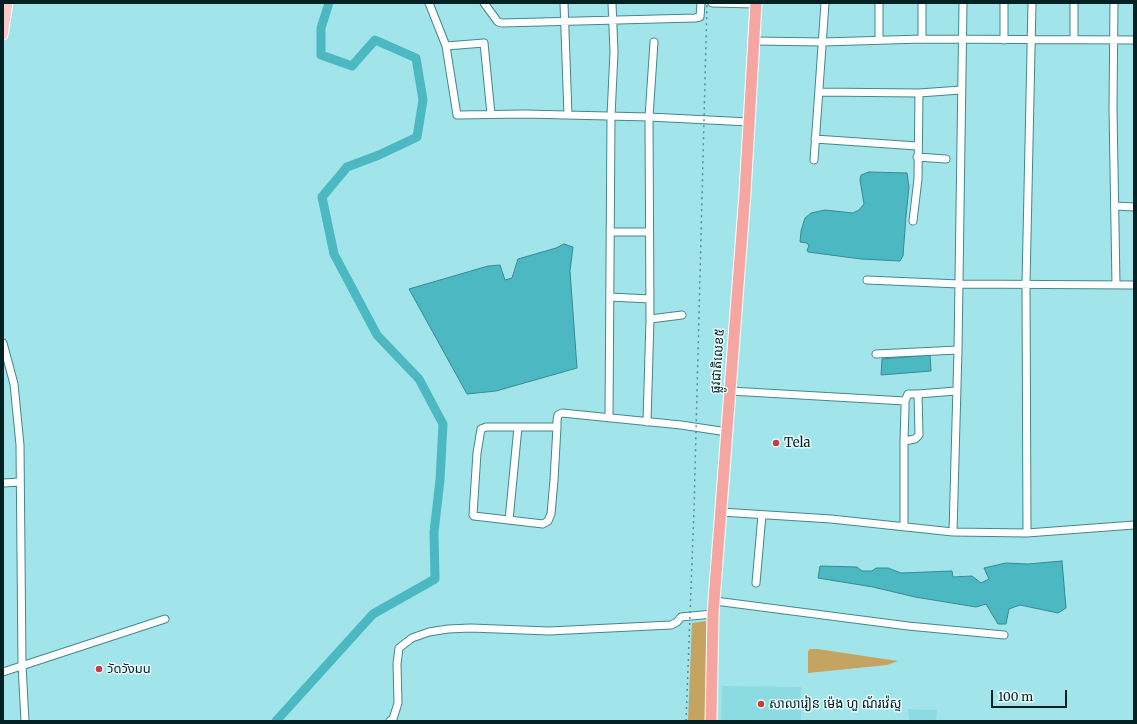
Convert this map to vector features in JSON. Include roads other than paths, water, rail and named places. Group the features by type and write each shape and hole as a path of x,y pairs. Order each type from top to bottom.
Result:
{"highway":[{"name":"ផ្លូវជាតិលេខ៥","path":"711,721 713,614 722,512 756,4"}],"main road":[{"path":"3,35 8,3"}],"street":[{"path":"429,3 446,46 457,115 491,114 611,116 749,122"},
{"path":"484,3 498,22 502,24 613,19 695,18 700,17 701,3"},
{"path":"564,3 568,115"},
{"path":"609,418 611,116 614,52 612,3"},
{"path":"712,3 756,4"},
{"path":"814,160 825,3"},
{"path":"879,3 879,40"},
{"path":"922,3 922,39"},
{"path":"953,532 958,350 963,3"},
{"path":"1004,3 1004,40"},
{"path":"1027,533 1026,284 1032,3"},
{"path":"1074,3 1074,39"},
{"path":"1114,3 1116,285"},
{"path":"754,40 823,42 922,39 1134,40"},
{"path":"646,422 650,319 649,117 654,42"},
{"path":"446,46 484,43 491,114"},
{"path":"819,92 919,93 961,90"},
{"path":"913,221 918,180 917,146 919,93"},
{"path":"815,139 917,146"},
{"path":"917,157 946,159"},
{"path":"1115,206 1134,207"},
{"path":"610,232 649,232"},
{"path":"867,280 959,284 1134,285"},
{"path":"610,297 650,299"},
{"path":"650,319 682,315"},
{"path":"3,343 14,384 20,445 22,665 25,721"},
{"path":"876,354 958,350"},
{"path":"730,391 905,401"},
{"path":"904,526 905,401 908,394 956,391"},
{"path":"904,441 916,439 919,435 918,394"},
{"path":"557,427 486,427 481,429 477,453 473,515 477,517 543,524 550,518 558,415 562,413 681,425 727,432"},
{"path":"509,520 518,427"},
{"path":"3,483 20,482"},
{"path":"722,512 904,526 953,532 1027,533 1134,525"},
{"path":"756,584 762,515"},
{"path":"715,601 915,627 1004,635"},
{"path":"390,721 393,719 398,703 397,664 399,648 412,638 429,632 463,628 550,631 671,625 677,622 681,617 713,614"},
{"path":"3,672 165,619"}],"waterway":[{"path":"276,721 373,614 435,579 434,532 440,480 443,424 419,379 377,335 334,254 322,197 347,167 379,155 417,137 423,100 416,58 375,40 352,66 321,55 321,28 329,3"}],"railway":[{"path":"686,721 694,510 707,3"}],"place":[{"name":"Tela","path":"776,443"},
{"name":"วัดวังมน","path":"99,669"},
{"name":"សាលារៀន ម៉េង ហួ ណ័រវ៉េស្ទ","path":"761,704"}]}
